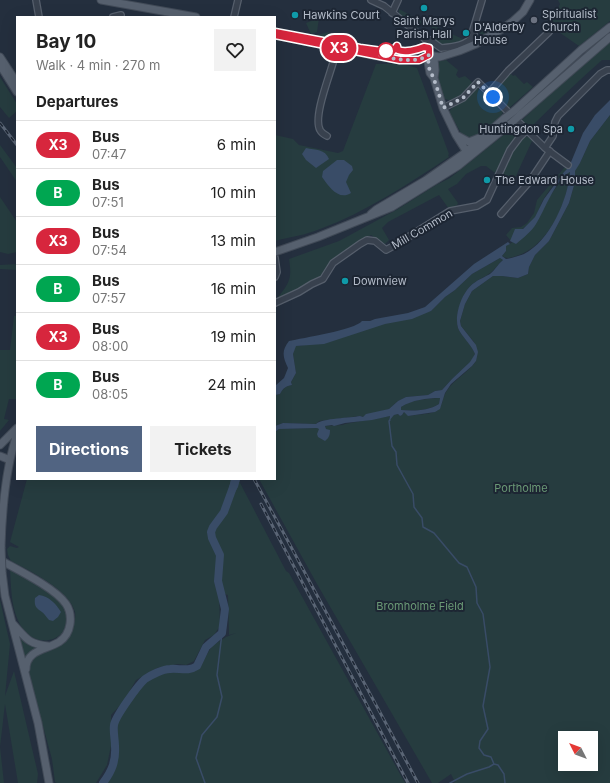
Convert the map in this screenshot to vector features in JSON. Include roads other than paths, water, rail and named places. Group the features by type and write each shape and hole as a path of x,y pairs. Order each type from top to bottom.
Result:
{"main road":[{"path":"101,0 190,16"},
{"path":"276,35 400,60 419,60 429,55 439,57 459,51 485,39 512,22 523,12 530,0"},
{"path":"276,252 370,215 379,213 392,207 438,179 507,121 581,50 610,27"},
{"path":"516,113 610,37"},
{"path":"429,55 428,62 430,73 434,78 443,108 456,135 468,154"},
{"path":"0,57 16,81"},
{"path":"0,65 16,90"},
{"path":"456,135 469,142 485,135 507,121"},
{"path":"468,154 485,135"},
{"path":"0,446 16,429"},
{"path":"16,438 10,460 2,512 2,572 5,596 11,622 44,750 49,783"},
{"path":"0,456 10,460"},
{"path":"0,494 2,512"},
{"path":"0,560 50,590 61,598 69,608 71,621 67,633 58,642 33,654 28,659 26,666 26,677"},
{"path":"11,622 28,640 37,645 49,646"}],"street":[{"path":"36,0 39,16"},
{"path":"234,16 238,0"},
{"path":"371,0 392,12 424,38 428,43 429,55 441,48 463,44 470,40 474,35 473,30 482,0"},
{"path":"392,12 398,0"},
{"path":"116,16 121,14"},
{"path":"489,93 549,32"},
{"path":"474,35 485,39"},
{"path":"424,38 430,40 441,48"},
{"path":"327,136 320,130 319,118 321,104 337,48"},
{"path":"501,214 530,181 548,150 558,116 596,78 604,71 610,70"},
{"path":"443,108 463,98 478,82 548,150 568,165"},
{"name":"Mill Common","path":"276,303 323,279 333,264 367,240 375,241 386,250 450,210 477,206 487,200 510,150 527,130"}],"water":[{"path":"610,100 610,115 590,141 575,171 575,182 569,203 549,241 535,255 529,267 528,274 518,278 493,276 472,291 465,304 460,321 461,326 476,345 478,352 476,361 451,384 445,393 440,409 435,412 408,416 404,412 400,416 398,414 394,415 389,421 390,416 334,426 325,426 326,429 330,430 330,433 325,441 318,437 317,434 319,429 317,428 279,429 276,431 276,426 283,423 316,424 330,419 363,417 366,414 389,409 398,401 406,397 428,395 435,391 442,390 470,362 475,354 458,328 458,310 463,297 470,287 478,280 493,271 503,260 500,258 472,274 431,311 412,319 385,324 324,344 296,346 293,354 296,373 291,382 292,385 282,390 280,394 276,395 276,385 284,378 288,368 285,361 284,351 289,341 349,328 362,321 370,321 408,313 425,307 474,264 508,242 510,244 506,246 506,251 502,256 506,259 524,254 533,248 542,240 556,218 566,194 570,172 565,175 555,188 534,227 516,244 510,241 515,229 523,229 535,217 544,199 569,167 583,133 595,115","holes":["440,398 439,404 425,409 401,410 401,407 415,401"]},
{"path":"306,148 323,152 329,159 316,168 306,160 302,154"},
{"path":"337,160 344,160 352,166 353,170 346,182 351,193 347,195 338,194 335,192 322,177 323,171"},
{"path":"231,480 240,480 238,487 224,511"},
{"path":"39,595 52,601 61,612 53,621 49,620 36,606 35,598"}],"waterway":[{"path":"390,420 392,446 396,452 397,465 413,494 414,507 422,518 423,527 434,533 459,563 467,567 476,587 477,603 483,614 490,667 483,706 488,729 480,741 479,748 484,755 491,757 494,764"},
{"path":"103,783 109,774 114,761 115,721 137,688 145,679 161,671 167,669 194,668 197,666 206,647 222,633 225,609 218,581 220,555 212,538 211,532 224,512 236,480"},
{"path":"205,783 196,758 202,735 217,717 222,697 217,675 222,633"},
{"path":"494,764 498,765 504,774 505,783"},
{"path":"450,783 467,774 494,764"}],"railway":[{"path":"0,123 16,144"},
{"path":"255,480 418,783"},
{"path":"261,504 408,783"}],"place":[{"name":"Saint Marys Parish Hall","path":"424,8"},
{"name":"Hawkins Court","path":"295,15"},
{"name":"Spiritualist Church","path":"534,20"},
{"name":"D'Alderby House","path":"466,33"},
{"name":"Huntingdon Spa","path":"571,129"},
{"name":"The Edward House","path":"487,180"},
{"name":"Downview","path":"345,281"}],"park label":[{"name":"Portholme","path":"521,488"},
{"name":"Bromholme Field","path":"420,606"}]}
